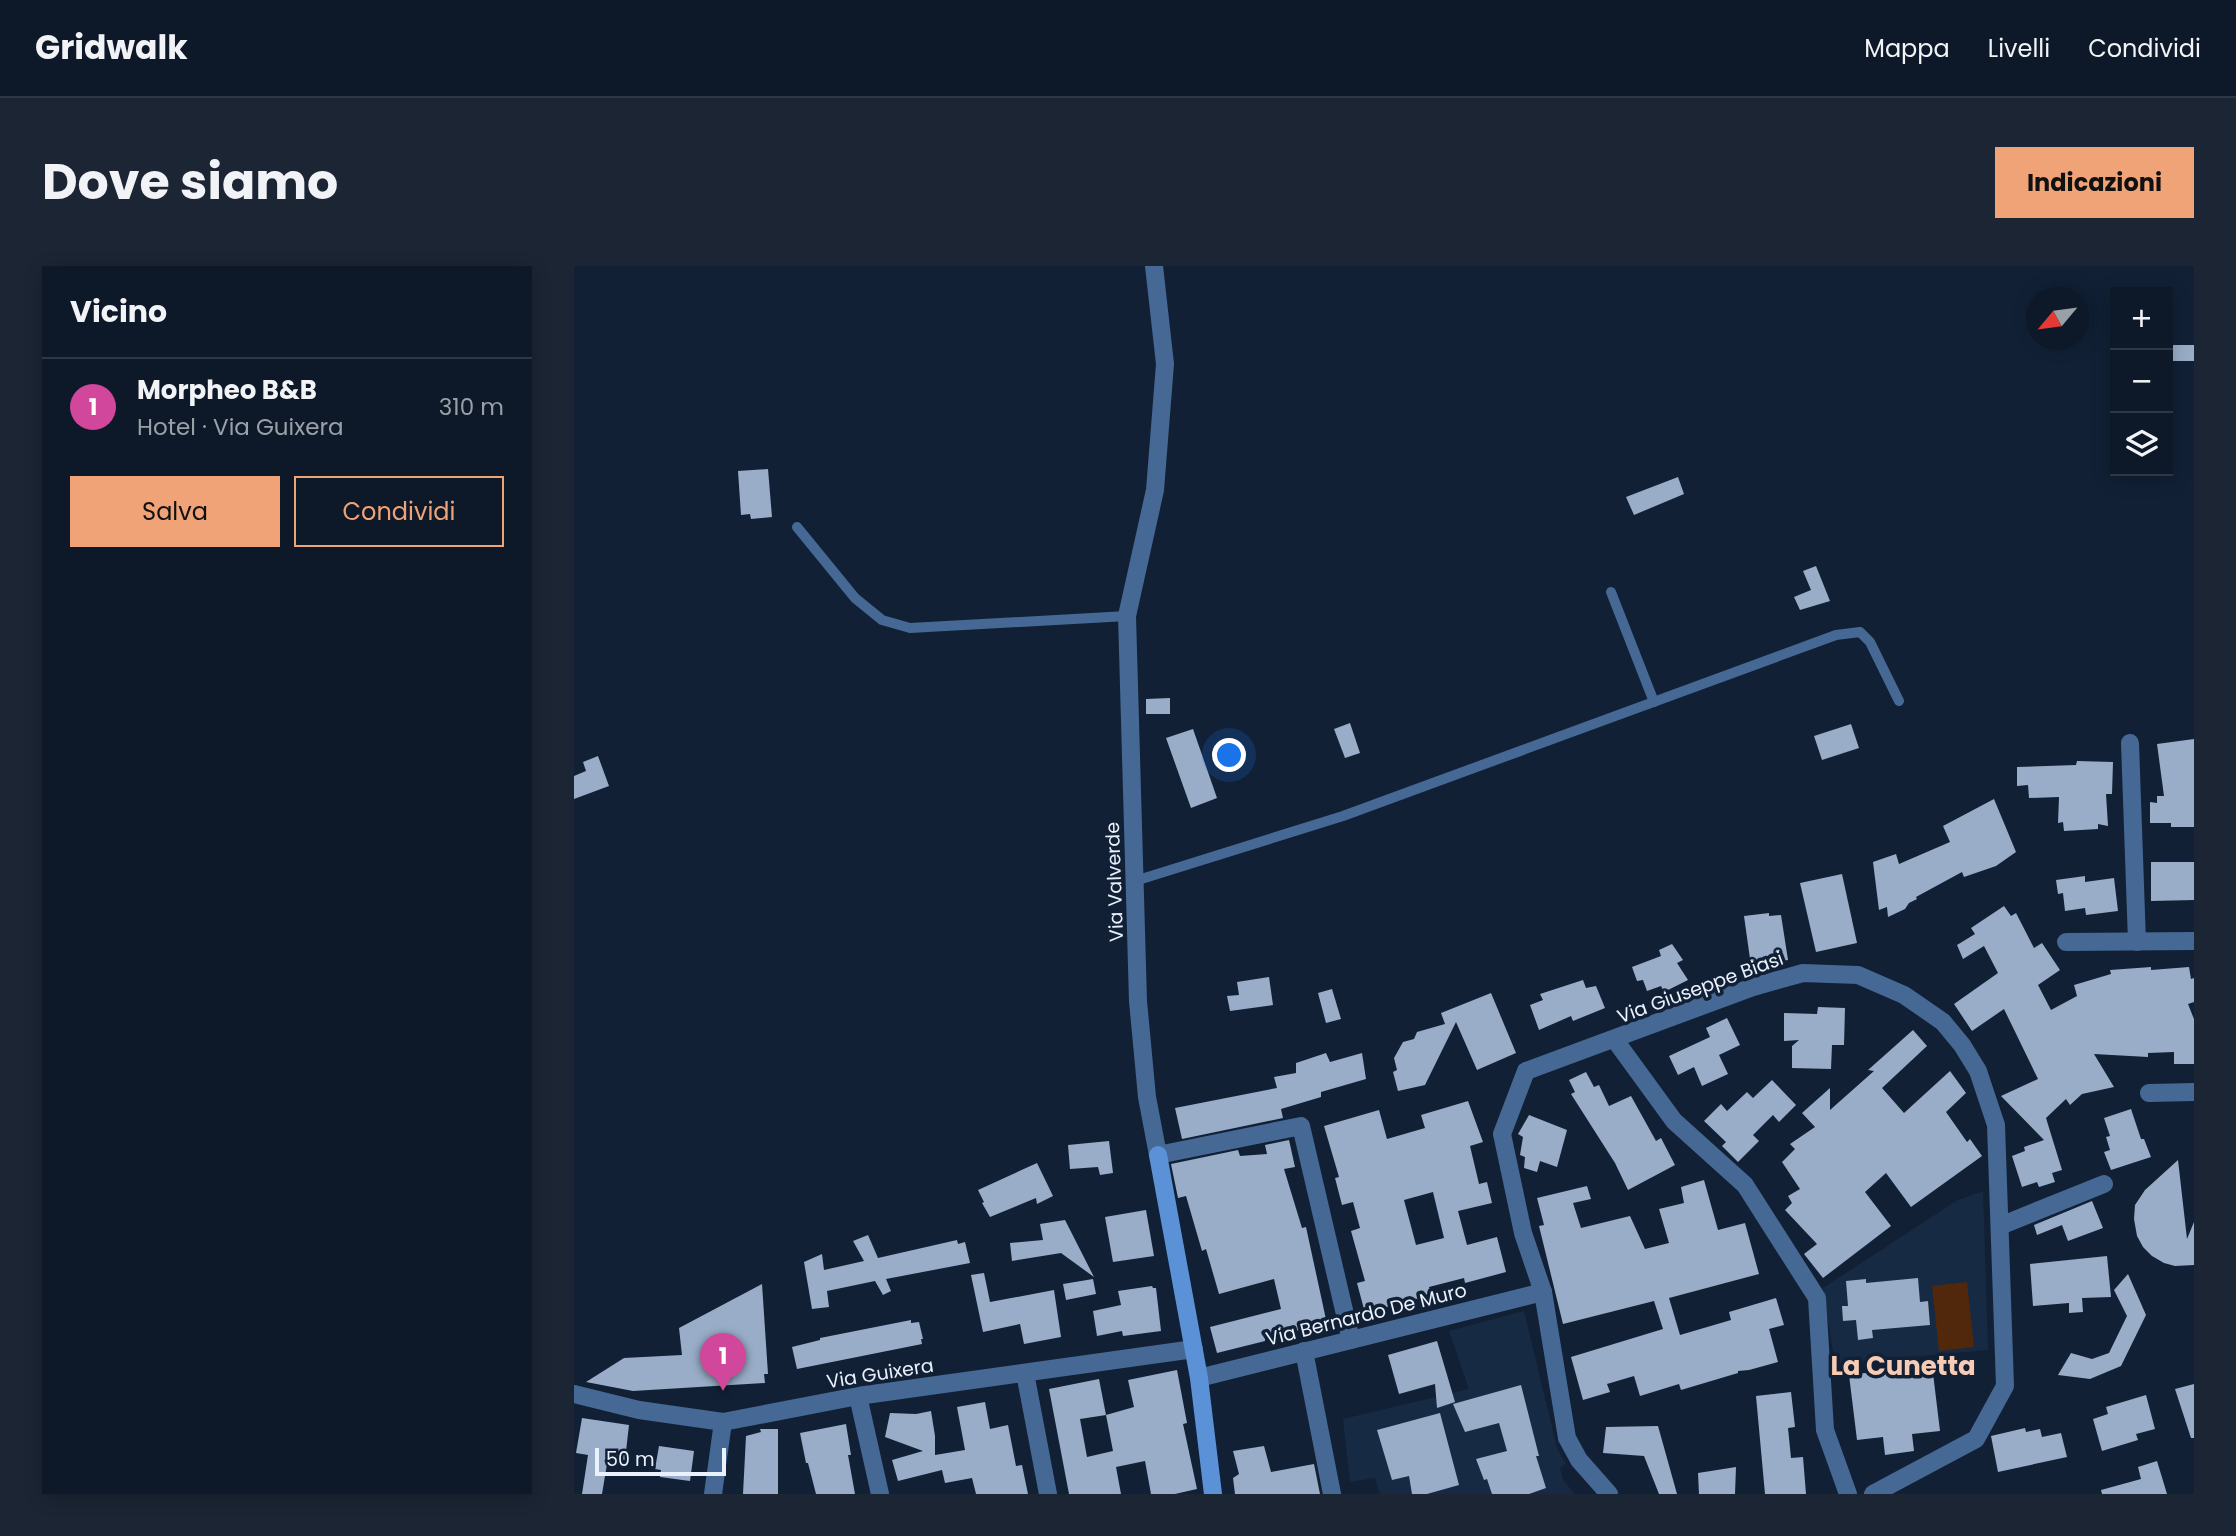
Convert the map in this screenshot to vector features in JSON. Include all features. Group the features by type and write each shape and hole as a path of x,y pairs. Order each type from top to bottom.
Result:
{"street":[{"name":"Via Valverde","path":"1154,266 1165,363 1156,490 1127,617 1138,1001 1147,1097 1199,1378 1213,1494"},
{"path":"2130,743 2137,942"},
{"path":"2066,942 2194,941"},
{"name":"Via Giuseppe Biasi","path":"1609,1494 1579,1460 1567,1438 1543,1292 1523,1233 1502,1134 1525,1071 1753,987 1803,973 1858,975 1904,995 1943,1022 1978,1071 1996,1125 2005,1385 1976,1439 1873,1494"},
{"path":"1615,1040 1674,1121 1745,1185 1817,1298 1825,1430 1848,1494"},
{"path":"2149,1093 2194,1092"},
{"path":"1158,1155 1301,1126 1351,1340"},
{"path":"2000,1226 2104,1184"},
{"name":"Via Bernardo De Muro","path":"1199,1378 1543,1292"},
{"name":"Via Guixera","path":"574,1394 639,1410 723,1422 858,1396 1194,1349"},
{"path":"1304,1351 1332,1494"},
{"path":"1025,1373 1048,1494"},
{"path":"858,1396 880,1494"},
{"path":"713,1494 723,1422"}],"lane":[{"path":"797,527 855,598 882,620 910,628 1127,617"},
{"path":"1611,592 1654,702"},
{"path":"1135,881 1343,816 1836,635 1860,632 1870,642 1899,701"}],"shaded area":[{"path":"1983,1191 1988,1350 1835,1364 1823,1288 1956,1201"},
{"path":"1967,1282 1974,1347 1939,1351 1932,1286"},
{"path":"1524,1311 1557,1448 1566,1464 1560,1468 1563,1479 1574,1494 1380,1494 1375,1478 1350,1482 1343,1419 1469,1389 1449,1331"}],"building":[{"path":"2173,345 2194,345 2194,361 2173,361"},
{"path":"768,469 772,517 751,519 750,514 741,515 738,471"},
{"path":"1678,477 1684,494 1634,515 1626,497"},
{"path":"1816,566 1830,601 1800,610 1794,597 1811,590 1803,571"},
{"path":"1170,698 1170,714 1146,714 1146,699"},
{"path":"1350,723 1360,753 1345,758 1334,729"},
{"path":"1851,724 1859,748 1822,760 1814,736"},
{"path":"1193,729 1217,798 1191,808 1166,738"},
{"path":"2194,739 2194,827 2150,823 2150,802 2157,803 2157,796 2164,796 2157,744"},
{"path":"598,756 609,786 574,799 574,776 586,771 583,762"},
{"path":"2077,761 2113,762 2112,794 2106,794 2108,826 2098,824 2098,829 2064,831 2063,822 2058,823 2059,797 2029,798 2028,785 2017,786 2017,767 2076,765"},
{"path":"1994,799 2016,852 1996,866 1964,877 1962,872 1916,897 1905,909 1888,917 1887,907 1879,910 1873,862 1896,854 1899,864 1950,842 1943,826"},
{"path":"2151,862 2194,862 2194,900 2151,901"},
{"path":"1842,874 1857,943 1816,952 1800,883"},
{"path":"2085,876 2085,882 2114,878 2118,911 2086,915 2085,908 2065,911 2063,893 2058,894 2056,880"},
{"path":"2004,906 2011,916 2016,913 2034,948 2042,943 2060,970 2038,985 2051,1010 2077,996 2074,985 2111,974 2110,970 2189,967 2191,979 2194,978 2194,1002 2188,1004 2194,1019 2194,1064 2174,1064 2174,1052 2148,1053 2148,1057 2094,1054 2114,1087 2082,1094 2070,1105 2066,1099 2046,1118 2062,1170 2052,1173 2055,1182 2039,1187 2037,1182 2022,1187 2012,1156 2025,1151 2024,1147 2044,1140 2001,1096 2038,1079 2004,1009 1972,1031 1954,1004 1998,973 1984,946 1963,959 1957,945 1975,934 1971,928"},
{"path":"1769,913 1769,916 1781,915 1788,960 1751,966 1744,916"},
{"path":"1672,944 1683,960 1677,963 1688,980 1664,992 1661,986 1647,991 1643,980 1637,981 1632,967 1661,956 1659,950"},
{"path":"1269,977 1273,1005 1230,1011 1227,996 1239,995 1237,982"},
{"path":"1583,980 1586,988 1596,986 1605,1008 1573,1021 1571,1016 1539,1030 1530,1005 1543,1000 1540,994"},
{"path":"1332,989 1341,1019 1326,1023 1318,993"},
{"path":"1491,993 1516,1053 1477,1070 1456,1022 1425,1085 1398,1091 1393,1072 1397,1070 1394,1058 1403,1042 1414,1039 1417,1032 1445,1024 1441,1013"},
{"path":"1818,1007 1845,1008 1844,1045 1832,1045 1831,1069 1792,1068 1792,1046 1799,1040 1784,1041 1784,1013 1817,1014"},
{"path":"1727,1018 1740,1045 1719,1055 1728,1074 1702,1086 1694,1067 1678,1075 1669,1056 1710,1037 1706,1028"},
{"path":"1913,1030 1927,1046 1882,1088 1904,1113 1950,1071 1966,1093 1946,1112 1967,1142 1970,1139 1982,1156 1911,1207 1886,1173 1865,1192 1891,1226 1823,1278 1804,1254 1817,1244 1785,1210 1792,1203 1788,1196 1800,1189 1782,1162 1795,1149 1790,1144 1815,1127 1802,1113 1830,1088 1830,1110 1874,1071 1868,1070"},
{"path":"1326,1053 1330,1062 1362,1053 1366,1079 1321,1092 1321,1097 1281,1109 1283,1118 1182,1139 1175,1108 1277,1088 1274,1077 1296,1073 1296,1063"},
{"path":"1586,1072 1594,1087 1599,1085 1609,1106 1631,1096 1656,1141 1661,1138 1675,1165 1628,1190 1615,1163 1571,1094 1575,1092 1569,1080"},
{"path":"1772,1080 1796,1105 1779,1122 1773,1115 1753,1135 1759,1141 1738,1162 1722,1146 1726,1142 1704,1121 1721,1104 1727,1111 1747,1092 1753,1098"},
{"path":"1468,1101 1483,1142 1470,1146 1479,1184 1487,1182 1492,1203 1458,1211 1467,1245 1497,1237 1506,1272 1465,1283 1464,1278 1429,1287 1431,1295 1365,1313 1357,1283 1365,1281 1351,1231 1360,1228 1353,1202 1342,1205 1335,1178 1339,1177 1324,1126 1379,1110 1387,1139 1425,1128 1421,1115","holes":["1433,1192 1444,1238 1416,1245 1404,1200"]},
{"path":"2131,1109 2141,1139 2144,1139 2151,1157 2111,1170 2104,1152 2110,1150 2106,1137 2110,1136 2104,1118"},
{"path":"1529,1115 1567,1130 1557,1167 1540,1161 1537,1172 1524,1168 1525,1157 1520,1155 1523,1137 1518,1134"},
{"path":"1289,1140 1295,1167 1284,1169 1302,1228 1306,1227 1327,1324 1265,1338 1265,1341 1217,1353 1210,1327 1281,1309 1274,1279 1219,1294 1206,1249 1202,1251 1186,1196 1178,1198 1171,1164 1238,1150 1240,1156 1267,1154 1265,1145"},
{"path":"1109,1141 1113,1173 1100,1175 1098,1167 1070,1169 1068,1145"},
{"path":"2178,1160 2187,1239 2194,1222 2194,1265 2175,1266 2152,1256 2137,1236 2134,1219 2135,1205 2145,1190"},
{"path":"1037,1163 1053,1196 1037,1204 1036,1198 990,1217 978,1190"},
{"path":"1704,1180 1718,1230 1745,1223 1759,1274 1669,1298 1680,1335 1731,1320 1729,1312 1776,1298 1784,1325 1769,1329 1778,1362 1738,1371 1681,1390 1679,1384 1640,1396 1634,1376 1607,1384 1610,1392 1583,1400 1571,1357 1663,1329 1654,1301 1563,1324 1539,1226 1544,1225 1537,1198 1587,1186 1591,1199 1573,1203 1581,1228 1630,1216 1645,1249 1669,1243 1659,1209 1684,1203 1681,1187"},
{"path":"2092,1201 2103,1228 2068,1241 2062,1225 2037,1235 2034,1225"},
{"path":"1146,1210 1154,1256 1113,1262 1105,1217"},
{"path":"1065,1220 1094,1277 1061,1253 1012,1261 1010,1243 1043,1240 1040,1224"},
{"path":"868,1235 878,1258 957,1240 958,1244 965,1242 970,1263 886,1279 891,1291 883,1295 875,1281 827,1291 829,1307 812,1309 804,1262 822,1254 824,1270 864,1261 853,1241"},
{"path":"2107,1256 2111,1297 2082,1298 2083,1312 2069,1313 2069,1303 2033,1306 2030,1264"},
{"path":"984,1273 990,1302 1054,1290 1061,1337 1024,1344 1020,1324 983,1332 971,1275"},
{"path":"2128,1274 2146,1315 2121,1366 2090,1379 2058,1375 2071,1353 2092,1359 2109,1353 2127,1316 2114,1290"},
{"path":"1918,1278 1920,1302 1928,1301 1930,1325 1872,1330 1873,1338 1858,1340 1856,1320 1843,1321 1842,1306 1848,1306 1846,1281 1866,1279 1866,1283"},
{"path":"1093,1279 1096,1294 1066,1300 1063,1284"},
{"path":"762,1284 768,1374 764,1374 765,1383 633,1391 586,1382 624,1358 682,1355 679,1328"},
{"path":"1152,1286 1156,1288 1161,1331 1123,1336 1122,1331 1097,1336 1093,1311 1121,1305 1118,1291"},
{"path":"911,1320 911,1323 919,1322 922,1344 797,1369 792,1347 820,1338"},
{"path":"1437,1341 1455,1402 1437,1408 1435,1384 1399,1394 1388,1355"},
{"path":"1932,1365 1940,1431 1912,1434 1914,1451 1885,1455 1883,1437 1857,1440 1849,1375"},
{"path":"1177,1370 1187,1423 1183,1424 1197,1489 1175,1494 1151,1494 1145,1461 1116,1467 1121,1494 1069,1494 1049,1389 1099,1379 1106,1415 1134,1407 1128,1380","holes":["1106,1415 1113,1451 1087,1457 1080,1419"]},
{"path":"2194,1384 2194,1438 2191,1438 2175,1389"},
{"path":"1521,1385 1539,1456 1536,1456 1546,1488 1529,1494 1492,1494 1476,1459 1507,1451 1499,1423 1465,1432 1453,1404"},
{"path":"1791,1392 1795,1427 1788,1428 1791,1458 1803,1457 1806,1494 1765,1494 1756,1396"},
{"path":"2146,1395 2155,1429 2136,1434 2138,1440 2102,1451 2093,1419 2108,1414 2106,1407"},
{"path":"985,1402 990,1429 1008,1425 1016,1466 1022,1465 1028,1494 976,1494 972,1478 945,1483 942,1470 898,1481 892,1460 923,1451 885,1437 890,1413 916,1414 931,1411 935,1455 965,1450 957,1407"},
{"path":"1440,1413 1459,1485 1427,1494 1412,1494 1409,1476 1392,1480 1377,1430"},
{"path":"582,1418 629,1425 625,1460 608,1458 602,1494 582,1494 588,1455 576,1453"},
{"path":"846,1424 855,1494 816,1494 800,1433"},
{"path":"1658,1426 1677,1494 1659,1494 1644,1456 1603,1453 1606,1427"},
{"path":"2025,1428 2026,1432 2040,1429 2042,1437 2061,1433 2067,1457 1998,1472 1991,1436"},
{"path":"760,1429 778,1429 778,1494 743,1494 746,1436 761,1432"},
{"path":"659,1446 694,1451 690,1481 660,1477 661,1470 655,1469"},
{"path":"1264,1446 1271,1472 1314,1464 1320,1494 1235,1494 1233,1478 1239,1474 1233,1451"},
{"path":"2157,1461 2167,1494 2102,1494 2101,1490 2141,1479 2138,1467"},
{"path":"1736,1467 1735,1494 1699,1494 1698,1473"}],"place":[{"name":"Morpheo B&B","path":"723,1391"}],"district":[{"name":"La Cunetta","path":"1903,1366"}]}
